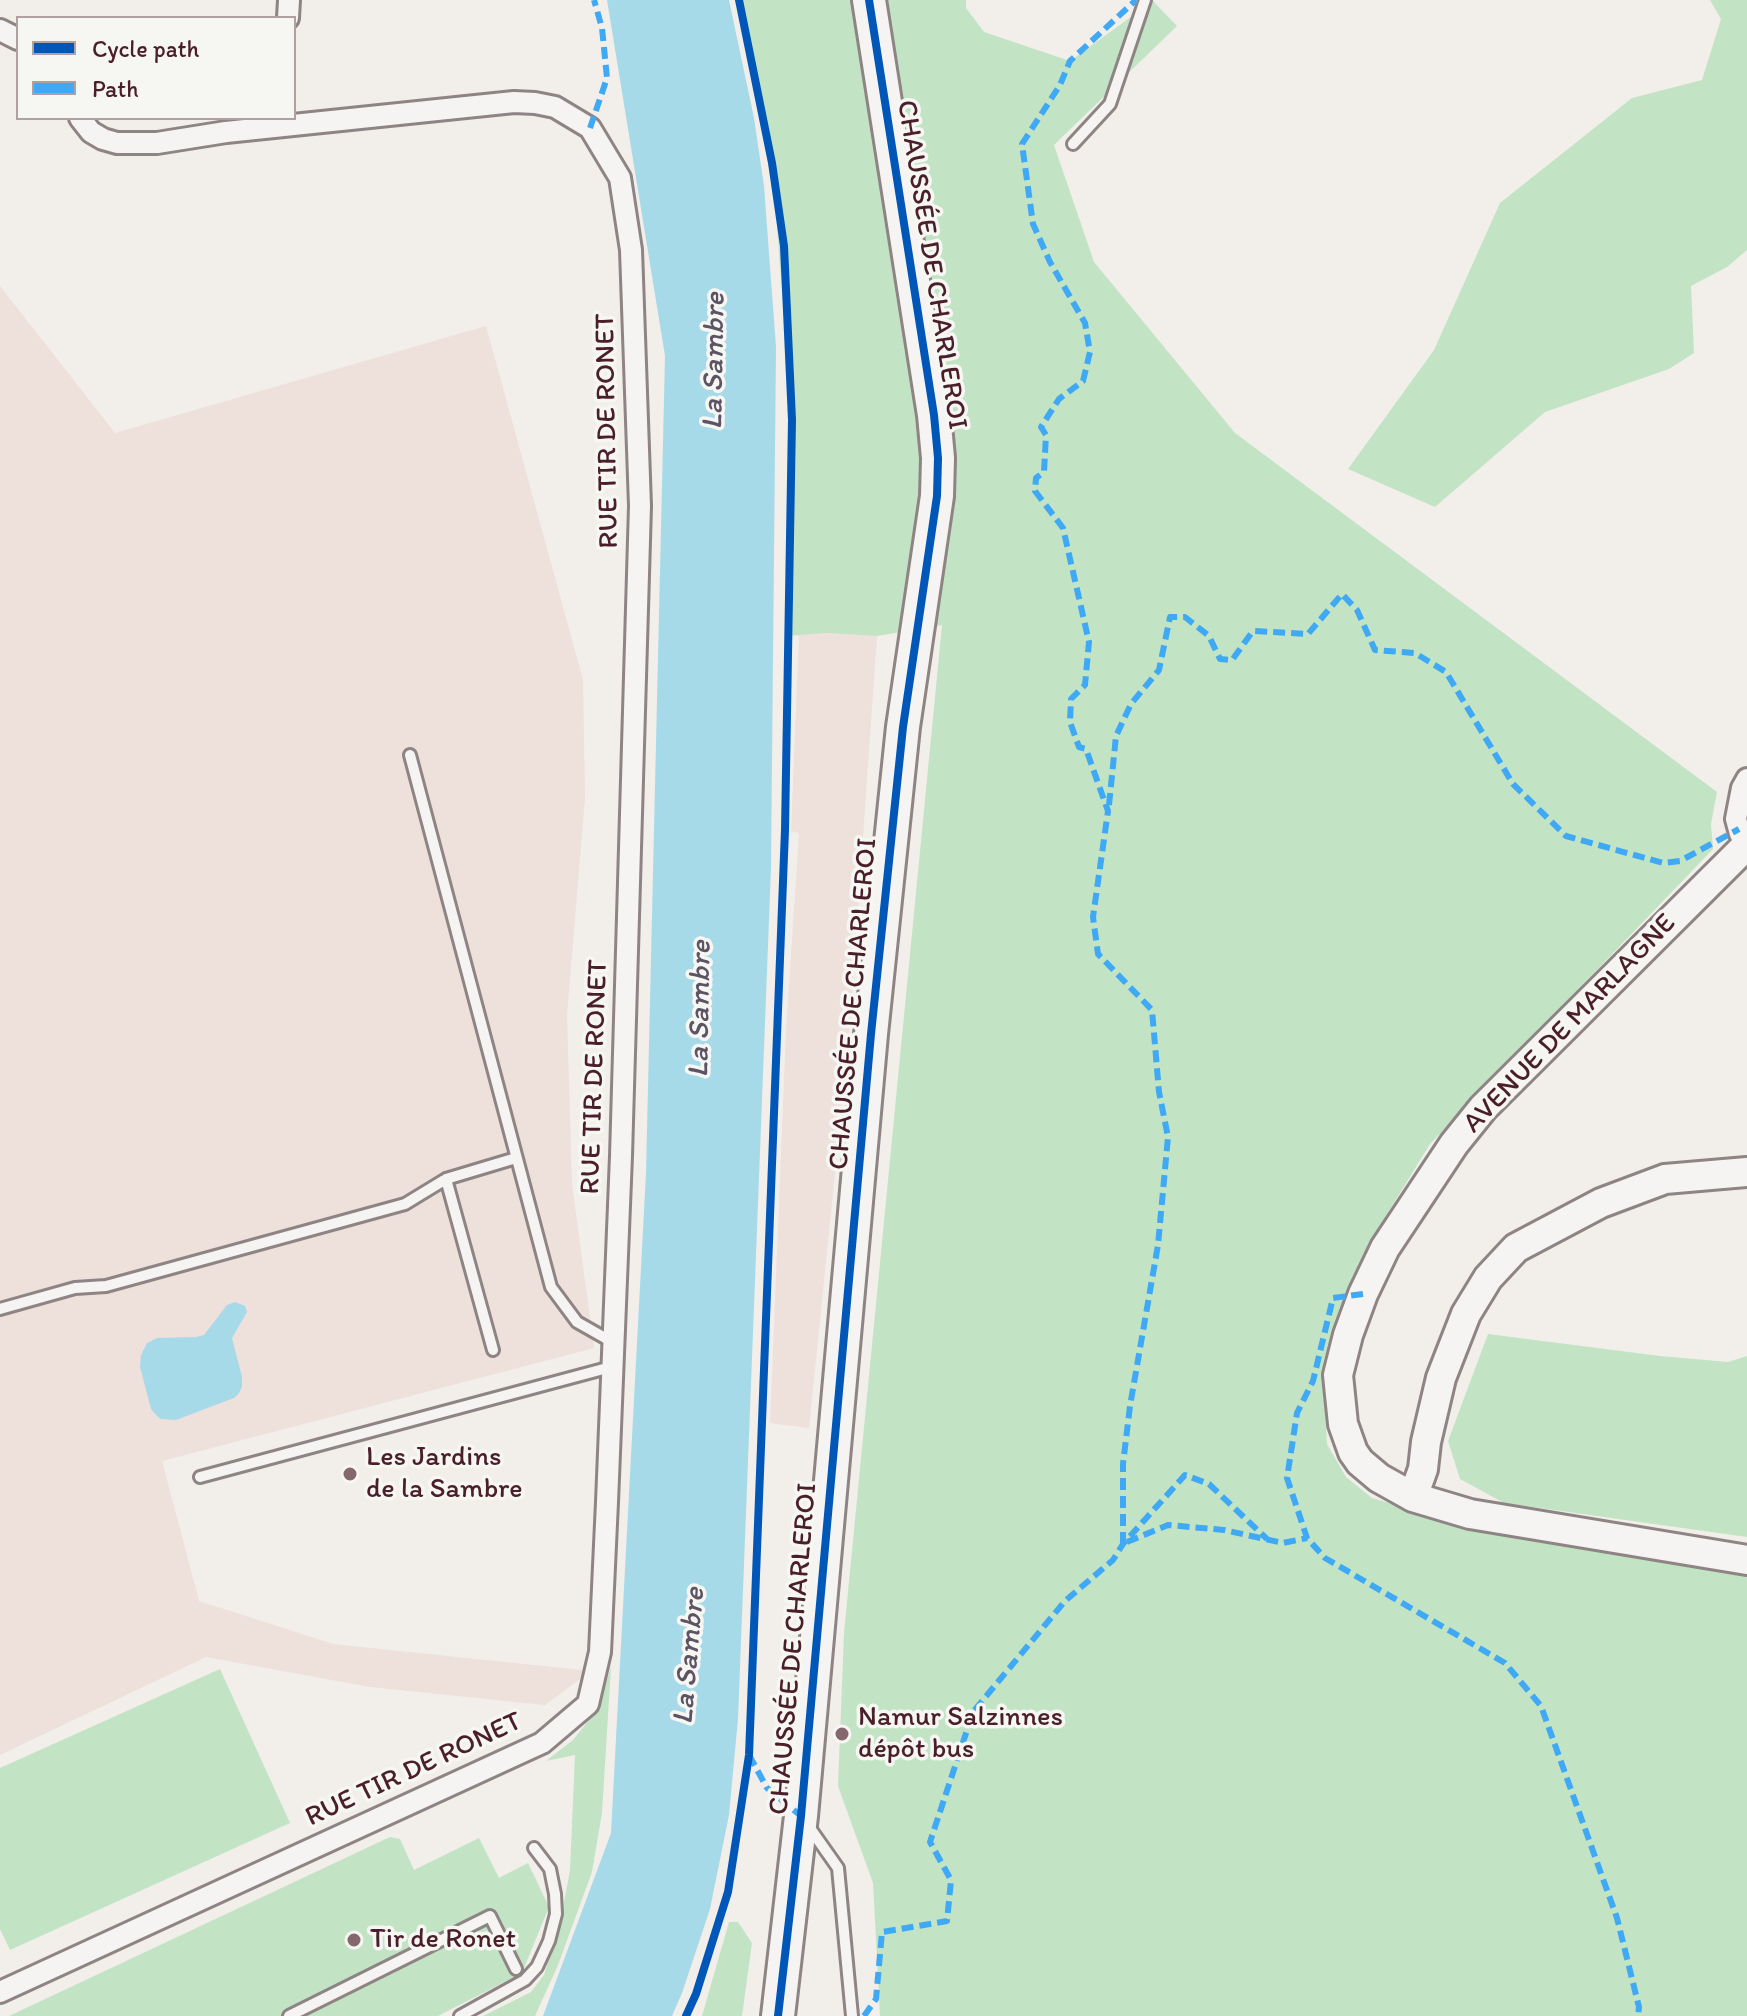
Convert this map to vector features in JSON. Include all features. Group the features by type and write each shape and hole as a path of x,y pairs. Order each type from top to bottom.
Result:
{"main road":[{"name":"CHAUSSÉE DE CHARLEROI","path":"778,2016 791,1925 877,972 903,727 937,496 938,458 934,415 869,0"},
{"name":"AVENUE DE MARLAGNE","path":"1747,844 1483,1108 1413,1202 1385,1248 1363,1294 1338,1375 1347,1439 1360,1462 1379,1478 1413,1497 1470,1514 1747,1560"},
{"path":"1413,1497 1423,1469 1441,1378 1466,1314 1488,1278 1516,1248 1601,1203 1665,1179 1747,1172"}],"street":[{"name":"RUE TIR DE RONET","path":"0,1992 542,1743 588,1704 600,1652 614,1343 640,506 631,250 620,178 590,128 555,107 535,103 514,102 273,123 157,143 117,143 91,132 82,120"},
{"path":"1747,779 1742,788 1736,819 1747,844"}],"lane":[{"path":"1073,144 1110,104 1145,0"},
{"path":"410,755 551,1287 577,1322 614,1343"},
{"path":"0,1309 75,1288 106,1286 405,1204 446,1179 516,1158"},
{"path":"446,1179 493,1350"},
{"path":"200,1477 611,1367"},
{"path":"801,1816 838,1868 852,2016"},
{"path":"460,2016 525,1980 537,1967 549,1941 556,1914 555,1894 550,1869 534,1848"},
{"path":"289,2016 490,1916 516,1969"}],"shaded area":[{"path":"0,286 115,433 486,326 583,680 585,797 567,1015 572,1184 594,1348 162,1461 199,1601 333,1644 591,1671 545,1705 370,1687 206,1657 0,1755"},
{"path":"799,634 877,636 849,1036 809,1428 770,1423 786,1031 799,833 791,831"}],"green space":[{"path":"739,0 966,0 966,8 984,32 1070,61 1153,1 1177,26 1054,145 1094,262 1235,433 1717,792 1711,824 1713,849 1430,1144 1373,1237 1340,1310 1324,1391 1327,1444 1346,1477 1372,1498 1458,1523 1667,1558 1747,1576 1747,2016 880,2016 873,1883 838,1786 844,1633 942,625 877,636 826,633 787,636 792,419 772,163"},
{"path":"1710,0 1747,0 1747,250 1727,267 1691,286 1694,353 1669,369 1545,412 1435,507 1348,469 1434,350 1500,203 1632,98 1702,80 1721,19"},
{"path":"1488,1334 1728,1362 1747,1356 1747,1537 1504,1503 1460,1479 1448,1441"},
{"path":"611,1667 602,1813 592,1872 558,1965 535,2016 483,2016 531,1992 544,1975 560,1924 570,1870 575,1755 546,1761 573,1740 597,1710"},
{"path":"220,1669 290,1823 10,1950 0,1929 0,1768"},
{"name":"Tir de Ronet","path":"390,1837 400,1839 414,1870 479,1838 499,1878 528,1863 549,1907 522,1973 438,2016 9,2016"},
{"path":"729,1922 738,1922 752,1943 742,2016 702,2016"}],"water":[{"name":"La Sambre","path":"607,0 729,0 754,118 764,186 776,347 771,868 738,1719 729,1815 710,1909 672,2016 543,2016 611,1833 646,1173 665,356"},
{"path":"235,1302 245,1306 247,1312 232,1338 242,1377 239,1393 234,1398 176,1420 161,1419 151,1409 140,1367 147,1343 157,1338 204,1335 227,1305"}],"marked path":[{"path":"590,128 607,78 602,28 594,0"},
{"path":"1123,1544 1123,1464 1158,1245 1168,1137 1159,1092 1152,1010 1098,954 1093,917 1108,811 1086,749 1079,747 1070,722 1071,699 1085,685 1089,642 1063,528 1035,491 1036,478 1044,472 1046,435 1041,427 1059,399 1083,381 1090,352 1085,323 1050,262 1033,224 1022,144 1060,85 1070,61 1136,0"},
{"path":"1109,805 1116,736 1131,704 1159,670 1170,617 1185,617 1209,636 1220,659 1232,660 1253,631 1308,634 1342,594 1357,610 1375,650 1415,653 1446,672 1513,784 1566,836 1663,863 1680,861 1739,829"},
{"path":"1363,1294 1333,1298 1313,1381 1297,1413 1287,1478 1307,1538 1325,1558 1505,1663 1541,1706 1617,1918 1639,2007 1638,2016"},
{"path":"864,2016 876,1999 882,1932 947,1921 951,1880 930,1842 973,1712 1065,1601 1113,1560 1123,1544 1185,1475 1209,1484 1267,1539"},
{"path":"1127,1542 1168,1525 1224,1530 1283,1543 1307,1538"},
{"path":"749,1755 767,1788 801,1816"}],"cycle path":[{"path":"686,2016 696,1994 728,1892 749,1755 785,830 792,420 784,246 772,163 739,0"},
{"path":"778,2016 801,1816 871,1034 903,727 937,496 938,458 934,415 869,0"}],"place":[{"name":"Les Jardins de la Sambre","path":"350,1474"},
{"name":"Namur Salzinnes dépôt bus","path":"842,1734"},
{"name":"Tir de Ronet","path":"354,1940"}]}
